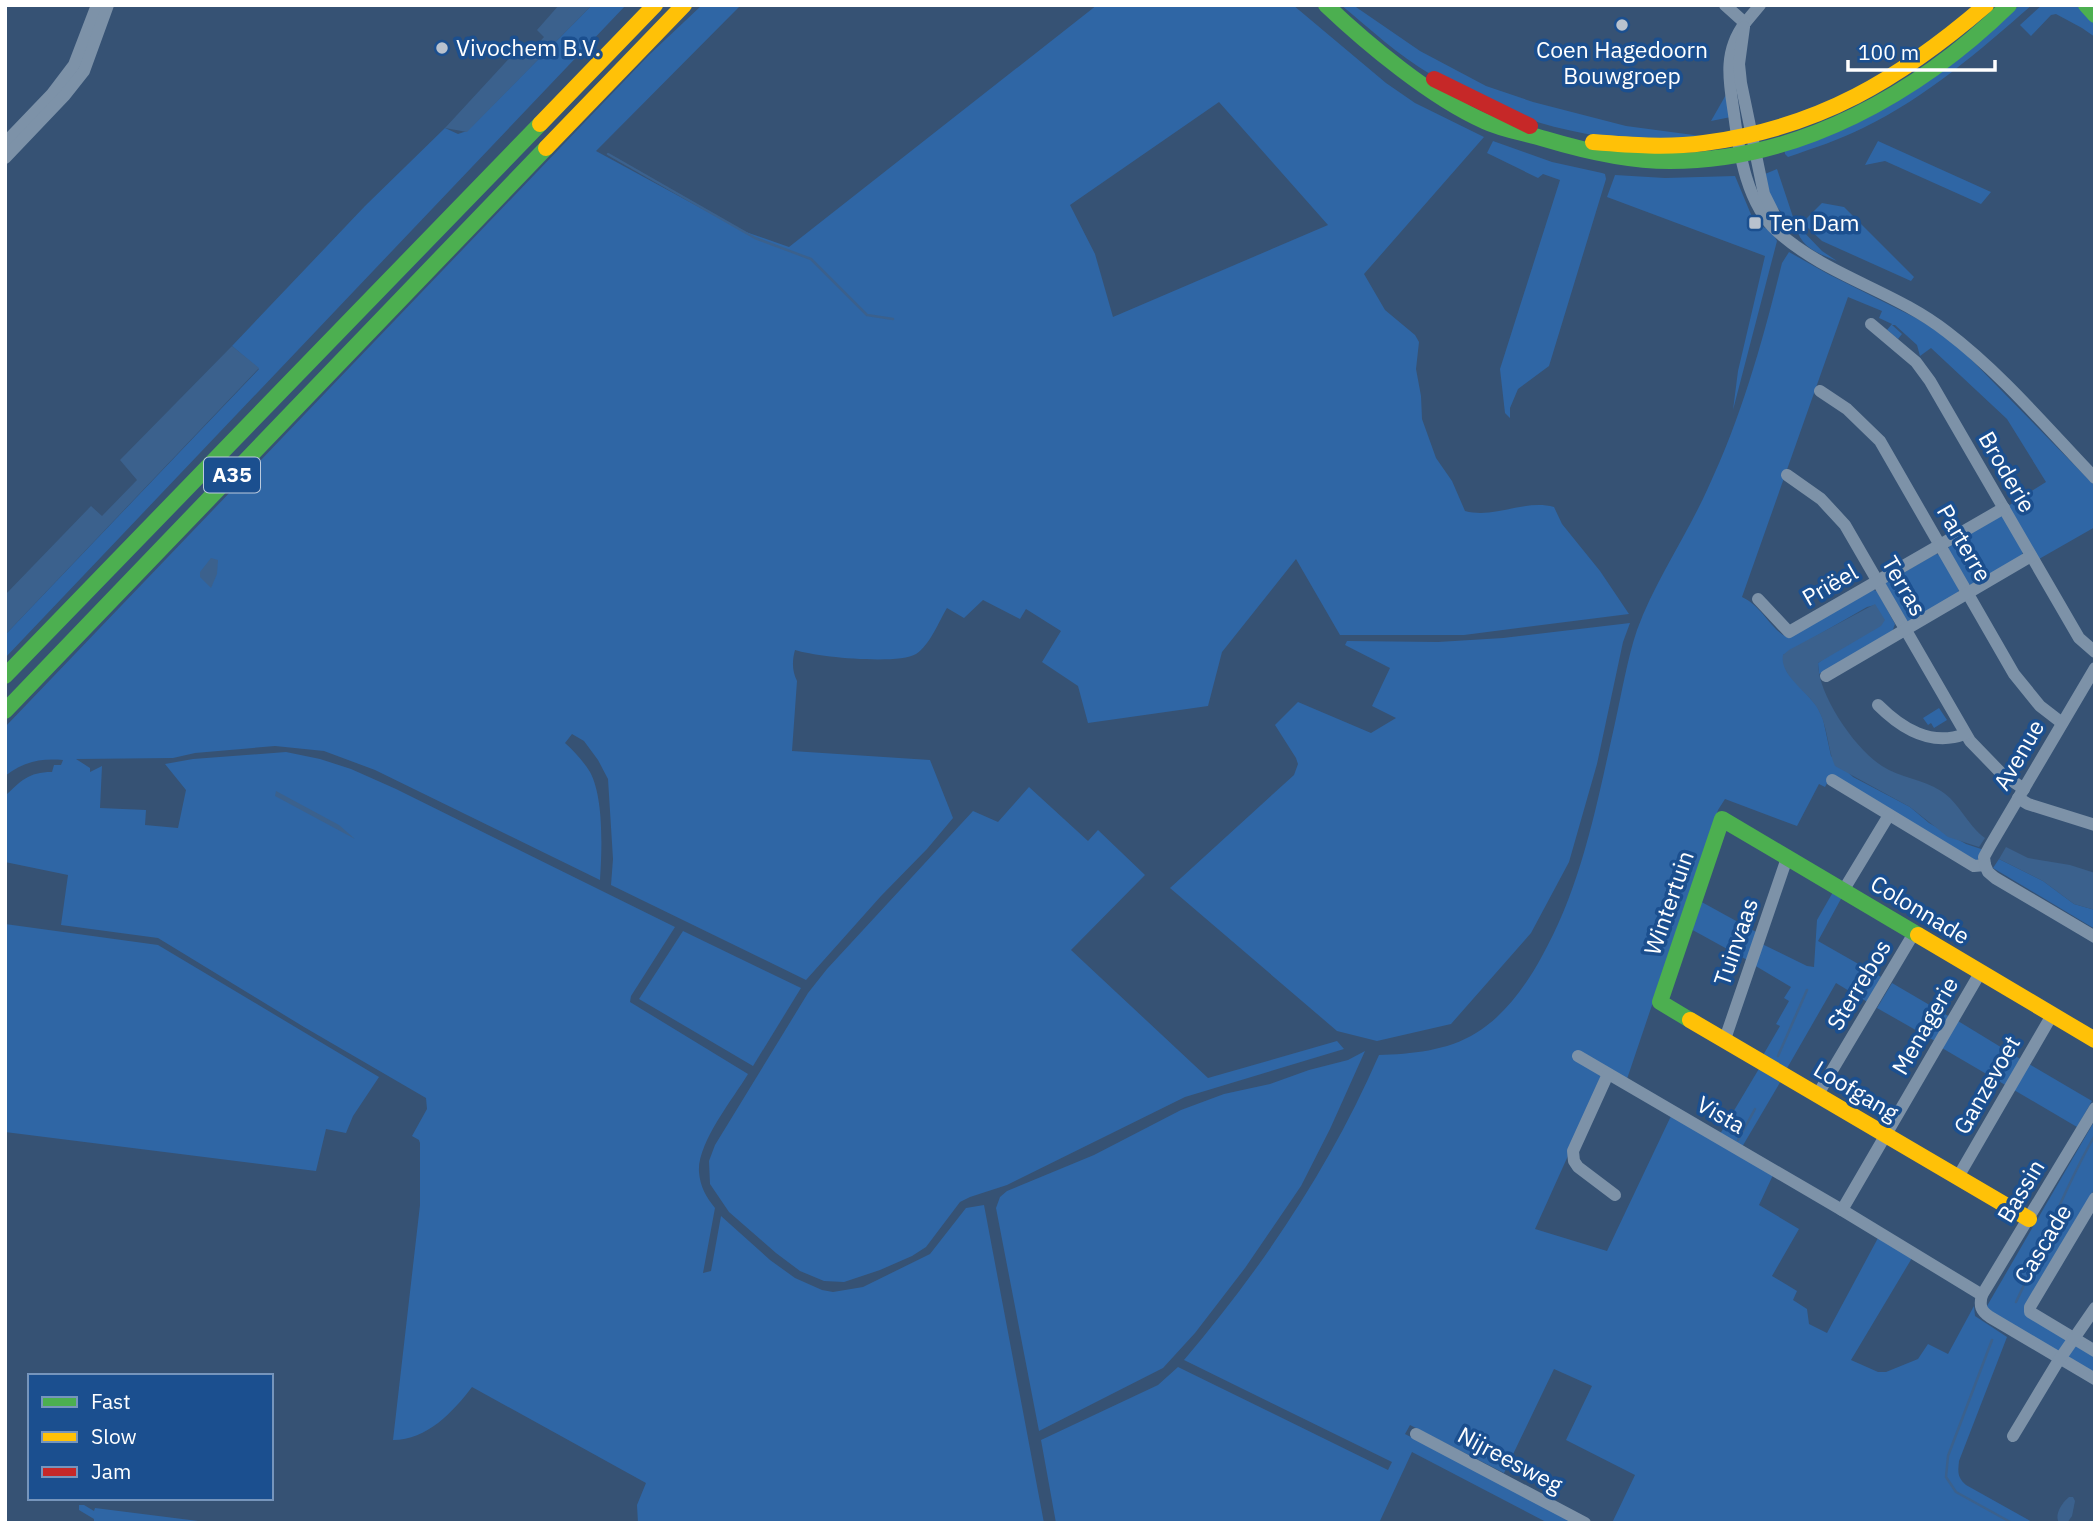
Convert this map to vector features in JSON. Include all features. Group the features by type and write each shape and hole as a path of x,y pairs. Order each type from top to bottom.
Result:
{"main road":[{"name":"A35","path":"5,676 655,5"},
{"name":"A35","path":"5,711 684,5"},
{"path":"1326,5 1362,38 1411,75 1469,114 1491,124 1583,150 1617,156 1683,161 1748,153 1852,117 1899,93 1958,52 2009,5"},
{"path":"1333,5 1442,84 1534,128 1618,145 1688,144 1745,136 1813,117 1878,88 1922,59 1986,5"},
{"path":"2086,5 2095,15"},
{"name":"Colonnade","path":"1722,820 2095,1040"},
{"name":"Wintertuin","path":"1660,1002 1722,820"},
{"name":"Loofgang","path":"1660,1002 2029,1219"}],"street":[{"path":"5,143 52,94 74,65 97,5"},
{"path":"5,158 84,71 108,5"},
{"path":"1725,5 1745,23"},
{"path":"1760,5 1745,23 1739,64 1745,136 1755,199 1778,232 1805,253 1895,298 1946,330 1981,361 2095,478"},
{"name":"Broderie","path":"1871,324 1908,354 1930,381 2079,638 2095,652"},
{"name":"Parterre","path":"1820,391 1847,409 1880,441 2014,674 2040,706 2062,723"},
{"name":"Terras","path":"1787,475 1821,499 1845,524 1965,734 2028,804 2095,825"},
{"name":"Priëel","path":"1758,598 1789,632 2004,508"},
{"path":"1826,676 2031,556"},
{"name":"Avenue","path":"1985,865 1984,857 2095,668"},
{"path":"1878,705 1895,723 1928,738 1951,739 1965,734"},
{"path":"1832,780 1974,866 1985,865 1995,878 2095,937"},
{"path":"1843,891 1889,815"},
{"name":"Tuinvaas","path":"1725,1039 1787,858"},
{"name":"Sterrebos","path":"1818,1094 1914,933"},
{"name":"Menagerie","path":"1885,1136 1980,973"},
{"name":"Ganzevoet","path":"1958,1177 2052,1015"},
{"name":"Vista","path":"1578,1056 1982,1295"},
{"path":"1608,1074 1573,1151 1578,1167 1615,1195"},
{"name":"Bassin","path":"1982,1295 2095,1108"},
{"path":"1842,1210 1885,1136"},
{"name":"Cascade","path":"2074,1339 2030,1312 2030,1307 2095,1198"},
{"path":"1982,1295 1980,1306 1986,1314 2095,1380"},
{"path":"2013,1436 2095,1308"},
{"path":"2074,1339 2095,1351"},
{"name":"Nijreesweg","path":"1416,1434 1585,1523"}],"shaded area":[{"path":"559,5 592,5 467,132 445,128 515,52 523,60 544,37 537,30"},
{"path":"592,5 626,5 5,658 5,635 259,369 232,346 365,206 445,128 458,134 467,131"},
{"path":"702,5 741,5 596,151 743,231 789,247 1097,5 1293,5 1386,83 1415,103 1484,137 1364,274 1385,310 1415,335 1419,342 1416,369 1422,419 1436,458 1452,481 1465,511 1487,513 1532,505 1554,507 1562,524 1600,571 1629,614 1464,635 1340,635 1296,559 1222,652 1208,706 1088,723 1078,686 1042,662 1061,631 1026,609 1020,619 983,600 964,618 947,608 926,645 916,654 906,657 857,659 795,650 793,666 797,681 792,751 930,760 953,818 806,980 611,885 613,859 608,779 584,741 572,734 565,743 590,772 598,796 600,880 375,770 324,751 275,746 195,753 173,758 76,759 90,768 90,772 102,766 100,808 146,810 145,825 178,828 186,790 165,764 193,759 286,752 320,759 396,789 675,927 631,996 630,1002 748,1074 725,1108 700,1160 702,1187 715,1208 703,1273 711,1271 721,1216 770,1260 795,1278 833,1292 863,1287 930,1254 966,1208 984,1205 1044,1523 638,1523 637,1505 646,1483 472,1387 448,1415 428,1430 405,1439 393,1440 420,1205 420,1143 412,1136 427,1109 426,1098 158,938 61,925 68,875 5,862 5,796 31,776 52,772 54,765 61,765 63,760 32,762 5,776 5,727 649,55","holes":["1219,102 1328,225 1113,317 1095,254 1070,205"]},
{"path":"1341,5 1353,5 1420,51 1486,86 1533,102 1626,126 1701,136 1654,141 1619,139 1562,129 1508,112 1418,67"},
{"path":"2020,5 2032,5 1972,56 1909,102 1845,136 1788,157 1785,154 1784,147 1847,123"},
{"path":"2042,5 2080,5 2095,21 2095,37 2056,14 2051,15 2031,36 2020,25"},
{"path":"1727,93 1731,117 1711,121"},
{"path":"1493,141 1552,162 1605,174 1606,179 1549,366 1518,389 1510,408 1510,418 1505,413 1500,369 1560,180 1543,174 1538,178 1487,153"},
{"path":"1878,141 1991,192 1981,204 1885,161 1865,165"},
{"path":"1777,169 1793,217 1788,220 1770,199 1765,174"},
{"path":"1615,175 1665,178 1735,176 1755,224 1771,230 1777,241 1733,410 1738,371 1765,256 1607,197"},
{"path":"1822,203 1844,207 1914,277 1911,281 1822,241 1804,221"},
{"path":"1796,227 1799,227 1822,251 1837,261 1806,245"},
{"path":"1789,252 1916,318 1953,341 2095,486 2095,527 2039,559 2008,506 2046,482 2007,419 1931,348 1920,356 1917,345 1895,325 1892,325 1902,334 1898,339 1887,330 1892,324 1879,318 1882,311 1848,297 1742,597 1756,606 1776,629 1787,637 1873,590 1877,591 1895,624 1892,632 1819,674 1818,663 1831,654 1875,605 1867,607 1783,655 1787,672 1817,706 1823,719 1831,756 1853,777 1910,807 1929,823 1966,844 1984,850 1977,861 1831,776 1825,787 1819,784 1797,826 1725,799 1718,810 1627,1079 1604,1076 1535,1229 1607,1251 1671,1116 1773,1175 1759,1205 1799,1229 1772,1276 1797,1291 1793,1300 1807,1309 1809,1324 1827,1333 1878,1238 1912,1258 1851,1360 1878,1372 1886,1372 1918,1359 1928,1344 1948,1354 1974,1306 1975,1316 2007,1337 1959,1461 1959,1474 1966,1485 2034,1523 1612,1523 1635,1475 1566,1440 1592,1386 1554,1369 1504,1473 1410,1425 1405,1434 1578,1523 1548,1523 1412,1452 1379,1523 1056,1523 1041,1440 1158,1385 1178,1367 1388,1470 1392,1462 1184,1360 1241,1289 1293,1215 1339,1137 1379,1055 1441,1048 1476,1033 1496,1018 1513,1000 1541,958 1567,902 1587,844 1637,630 1720,461 1759,349 1782,263"},
{"path":"232,346 259,368 5,635 5,595 91,506 102,516 137,480 120,460"},
{"path":"1998,515 2004,517 2023,551 2022,555 1972,586 1967,583 1948,550 1949,546"},
{"path":"1936,554 1941,555 1959,590 1957,595 1911,621 1906,621 1885,583"},
{"path":"211,558 218,560 217,574 211,588 200,577 200,572"},
{"path":"1875,604 1885,620 1881,626 1818,663 1824,690 1840,720 1871,758 1889,770 1941,791 1985,838 1979,847 1948,837 1910,807 1835,766 1820,713 1785,669 1783,655 1789,650"},
{"path":"1630,623 1623,642 1597,764 1569,862 1531,933 1451,1024 1377,1041 1337,1031 1170,888 1294,775 1298,764 1296,758 1275,725 1298,702 1371,733 1396,718 1372,706 1390,668 1345,645 1347,641 1438,642 1503,638"},
{"path":"1939,708 1947,720 1934,728 1923,718"},
{"path":"1029,787 1088,841 1098,830 1145,875 1071,950 1208,1078 1337,1041 1344,1049 1185,1097 1007,1185 970,1197 960,1202 926,1247 880,1270 844,1282 824,1281 800,1271 729,1212 710,1184 709,1161 715,1145 808,993 827,969 973,811 998,822"},
{"path":"276,791 339,825 355,839 275,796"},
{"path":"2006,847 2028,858 2070,865 2095,873 2095,910 2074,904 2043,881 1999,859"},
{"path":"1999,859 2043,881 2074,904 2095,910 2095,929 1993,868"},
{"path":"1833,892 1842,897 1818,941 1883,978 1869,1003 1836,983 1786,1070 1762,1057 1780,1026 1776,1024 1789,1001 1784,998 1791,987 1754,965 1762,944 1814,967 1817,920"},
{"path":"1698,900 1758,933 1749,961 1689,928"},
{"path":"5,924 158,945 379,1077 353,1116 346,1133 326,1129 316,1171 5,1132"},
{"path":"683,931 801,988 753,1066 639,999"},
{"path":"1892,983 1950,1017 1935,1041 1877,1008"},
{"path":"1958,1021 2022,1060 2007,1086 1942,1048"},
{"path":"1365,1051 1301,1186 1245,1268 1195,1333 1163,1368 1039,1431 996,1208 1000,1197 1007,1191 1094,1155 1181,1110 1224,1094 1270,1084 1348,1060"},
{"path":"2029,1064 2092,1101 2077,1127 2014,1090"},
{"path":"1760,1067 1782,1079 1742,1147 1720,1134"},
{"path":"2095,1120 2095,1188 2026,1305 2069,1339 2060,1353 1990,1312 1987,1306"},
{"path":"2074,1345 2095,1357 2095,1373 2067,1356"},
{"path":"2069,1497 2073,1497 2075,1501 2072,1516 2067,1523 2059,1523 2058,1512"},
{"path":"79,1505 94,1511 95,1508 214,1523 94,1523 94,1519 79,1510"}],"waterway":[{"path":"608,154 755,238 811,259 867,315 893,319"},
{"path":"1778,1056 1807,990"},
{"path":"1738,1140 1755,1109"},
{"path":"2016,1302 2095,1135"},
{"path":"1992,1340 1948,1456 1946,1477 1956,1492 2012,1523"}],"traffic: fast":[{"path":"1326,5 1401,69 1443,99 1484,121 1591,151 1670,161 1718,158 1765,149 1810,135 1854,116 1936,67 2009,5"},
{"path":"2086,5 2095,15"},
{"path":"5,676 540,124"},
{"path":"5,711 546,148"},
{"path":"1690,1020 1660,1002 1722,819 1918,935"}],"traffic: slow":[{"path":"540,124 655,5"},
{"path":"546,148 684,5"},
{"path":"1593,142 1648,146 1690,145 1746,136 1784,126 1856,96 1889,77 1922,56 1986,5"},
{"path":"1918,935 2095,1040"},
{"path":"1690,1020 2029,1219"}],"traffic: jam":[{"path":"1434,79 1530,126"}],"place":[{"name":"Coen Hagedoorn Bouwgroep","path":"1622,25"},
{"name":"Vivochem B.V.","path":"442,48"},
{"name":"Ten Dam","path":"1755,223"}]}
